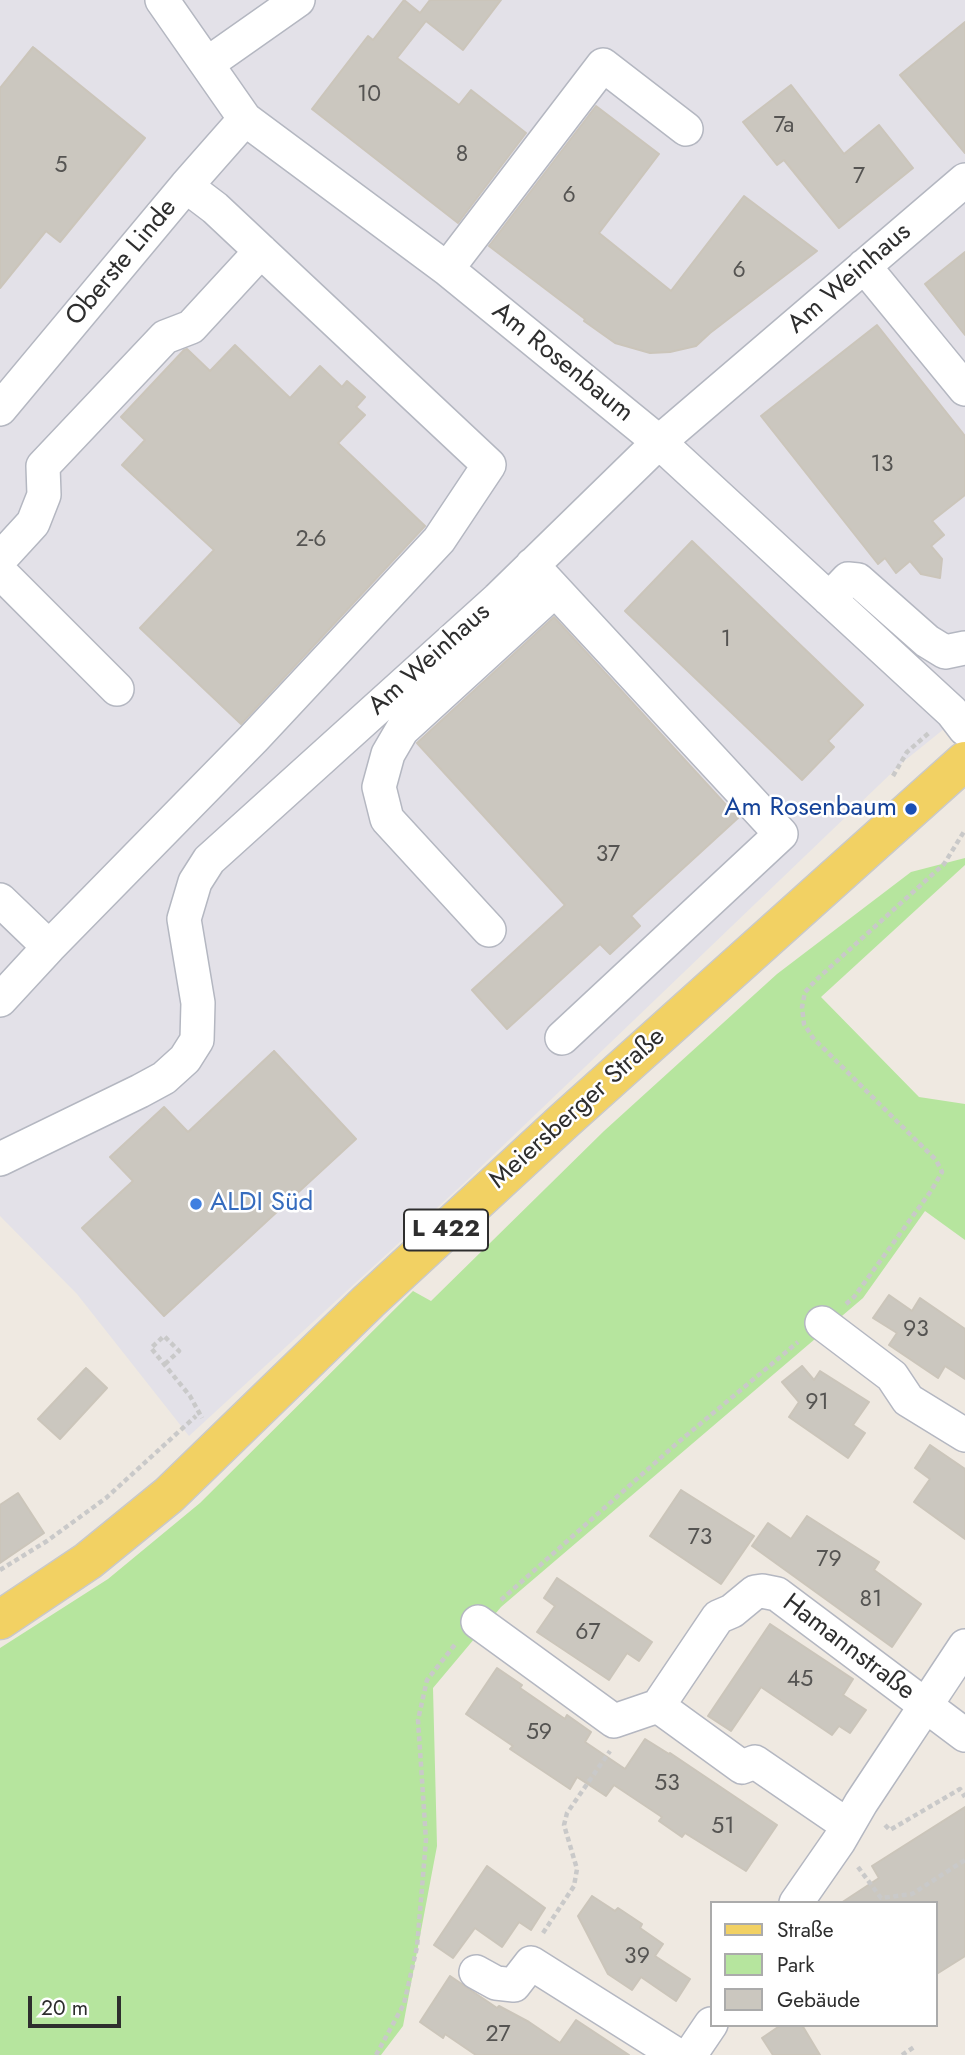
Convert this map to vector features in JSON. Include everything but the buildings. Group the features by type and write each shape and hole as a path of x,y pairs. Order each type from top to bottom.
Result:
{"main road":[{"name":"Meiersberger Straße","path":"0,1620 88,1561 169,1494 379,1292 565,1120 965,761"}],"street":[{"name":"Am Rosenbaum","path":"162,0 245,119 447,269 659,442 952,712 965,729"},
{"path":"207,64 298,0"},
{"path":"447,269 603,65 686,129"},
{"name":"Oberste Linde","path":"0,410 245,119"},
{"name":"Am Weinhaus","path":"0,1159 140,1091 164,1078 185,1059 197,1040 198,1003 184,919 195,882 209,860 532,565 659,442 965,180"},
{"path":"0,1000 253,739 439,540 489,465 215,208 186,186"},
{"path":"0,559 33,523 44,495 43,466 165,337 191,327 261,251"},
{"path":"864,266 965,389"},
{"path":"532,565 782,834 562,1038"},
{"path":"0,572 117,689"},
{"path":"829,599 848,579 858,580 927,641 945,652 965,648"},
{"path":"489,930 387,819 379,787 388,754 402,730 554,591"},
{"path":"0,900 49,947"},
{"path":"822,1323 892,1376 908,1400 965,1435"},
{"name":"Hamannstraße","path":"658,1706 718,1617 732,1611 755,1592 762,1591 777,1594 925,1706"},
{"path":"478,1622 614,1721 658,1706 742,1768 755,1762 849,1823"},
{"name":"Hamannstraße","path":"797,1901 965,1646"},
{"path":"925,1706 965,1735"},
{"path":"476,1972 496,1983 514,1985 531,1963 677,2055"},
{"path":"690,2055 710,2025"}],"path":[{"path":"376,2055 404,2004 417,1947 426,1840 418,1720 427,1680 450,1649 478,1622 675,1445 854,1297 942,1172 936,1160 813,1038 804,1024 802,1007 805,992 944,864 965,830"},
{"path":"165,1364 179,1351 164,1336 151,1348 190,1396 198,1414 222,1443"},
{"path":"531,1963 536,1944 574,1886 577,1869 564,1825 567,1812 611,1751 614,1721"},
{"path":"849,1823 890,1830 960,1789 965,1797"},
{"path":"849,1823 881,1898 912,1894 965,1860"},
{"path":"902,2055 914,2047"}],"shaded area":[{"path":"0,0 965,0 965,712 903,762 463,1184 189,1436 77,1294 0,1216"}],"green space":[{"path":"965,858 965,865 821,997 919,1097 965,1104 965,1240 925,1211 863,1298 501,1607 433,1688 437,1846 403,2026 381,2055 0,2055 0,1648 108,1579 200,1503 413,1291 431,1301 604,1131 777,974 911,872"}],"place":[{"name":"Am Rosenbaum","path":"911,809"},
{"name":"ALDI Süd","path":"196,1204"}]}
